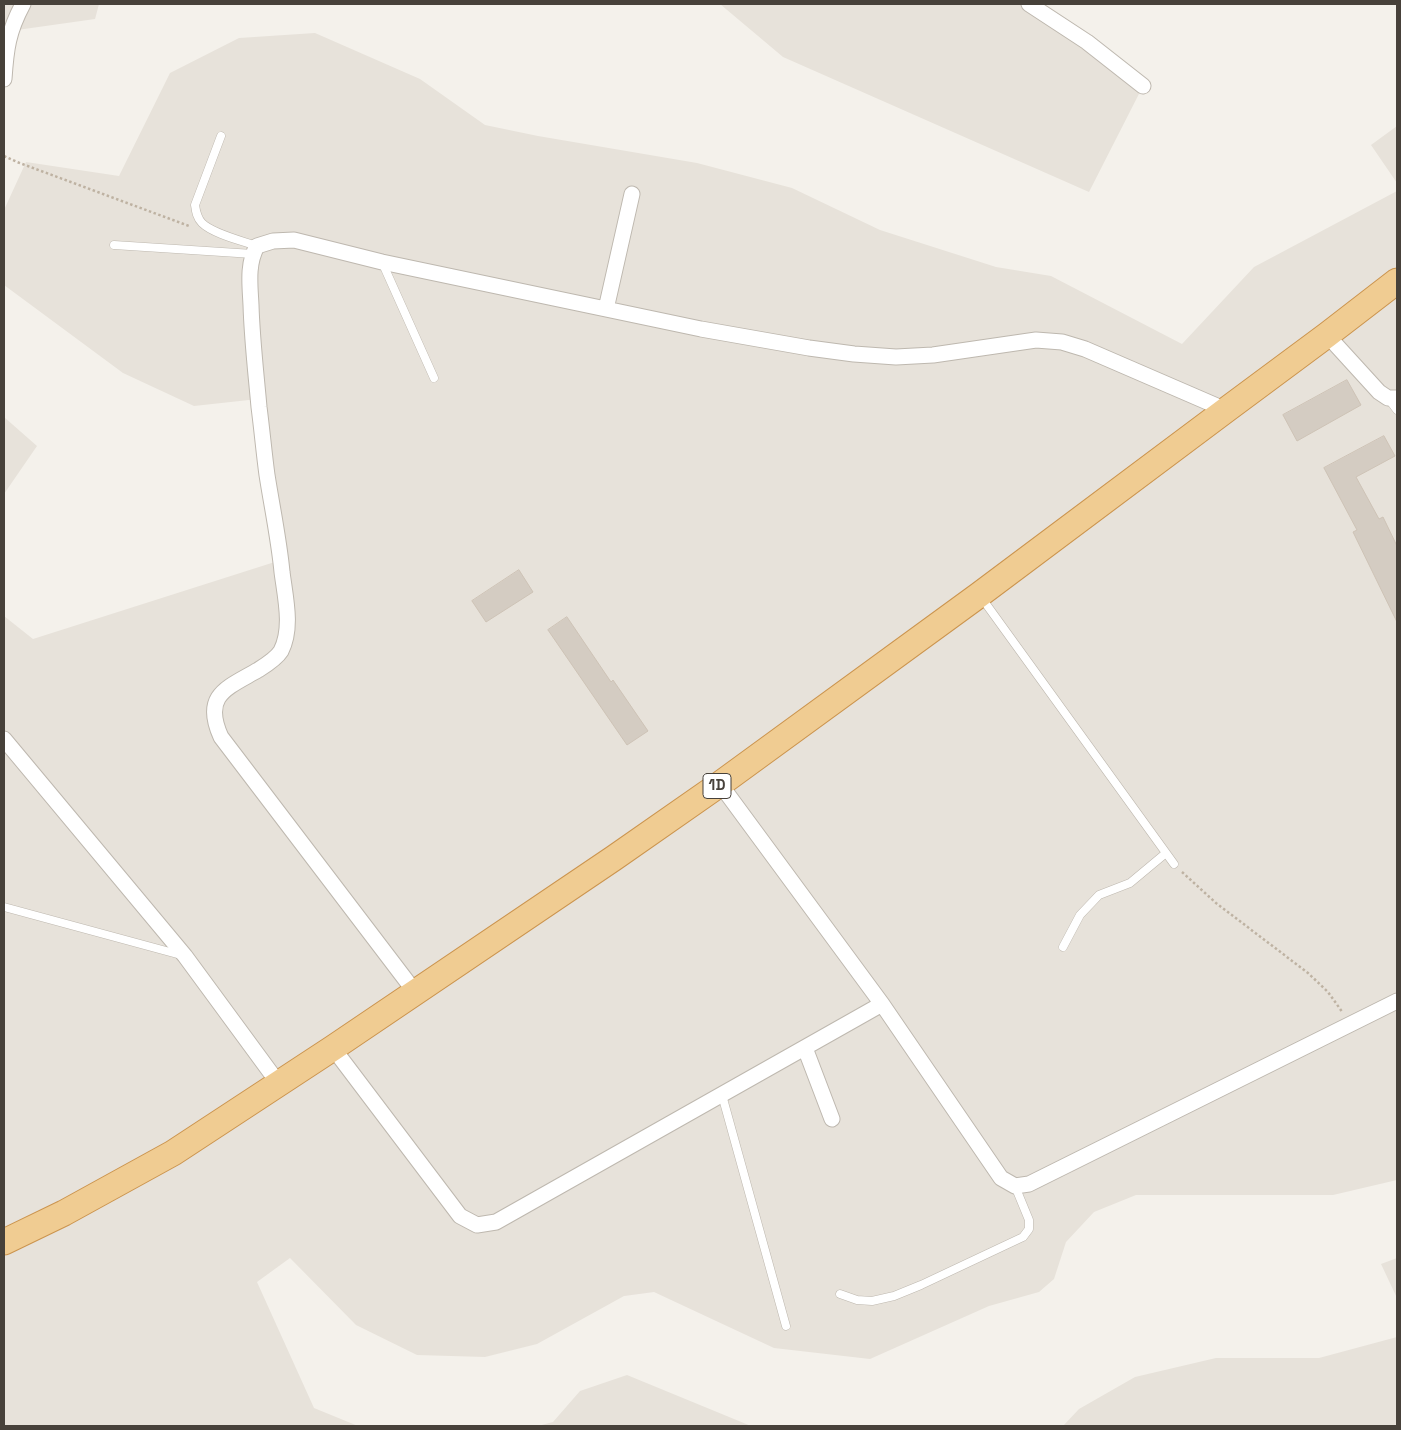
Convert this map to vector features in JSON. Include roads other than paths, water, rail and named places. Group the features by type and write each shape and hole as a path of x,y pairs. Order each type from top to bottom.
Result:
{"highway":[{"name":"1D","path":"4,1242 64,1213 174,1153 614,858 720,784 980,595 1327,336 1397,281"}],"street":[{"path":"4,80 10,31 23,4"},
{"path":"1029,4 1087,42 1143,86"},
{"path":"606,309 632,194"},
{"path":"415,992 220,737 215,724 214,710 217,697 227,688 268,664 281,652 286,636 287,617 281,560 267,473 252,336 250,266 255,250 273,241 294,240 382,262 701,330 854,354 896,357 933,355 1036,340 1062,342 1085,349 1226,410"},
{"path":"1327,336 1379,392 1393,398"},
{"path":"4,739 185,956 279,1084"},
{"path":"720,784 882,1004 1001,1178 1014,1186 1029,1184 1397,1001"},
{"path":"333,1048 460,1216 477,1224 496,1222 882,1004"},
{"path":"805,1048 832,1119"}],"lane":[{"path":"221,136 195,205 196,215 202,224 255,250"},
{"path":"114,246 255,250"},
{"path":"382,262 434,378"},
{"path":"1393,398 1397,410"},
{"path":"980,595 1174,864"},
{"path":"1063,947 1080,915 1100,894 1130,883 1166,853"},
{"path":"4,907 185,956"},
{"path":"722,1095 786,1326"},
{"path":"840,1294 857,1300 872,1301 894,1296 1023,1237 1029,1230 1029,1220 1014,1186"}]}
